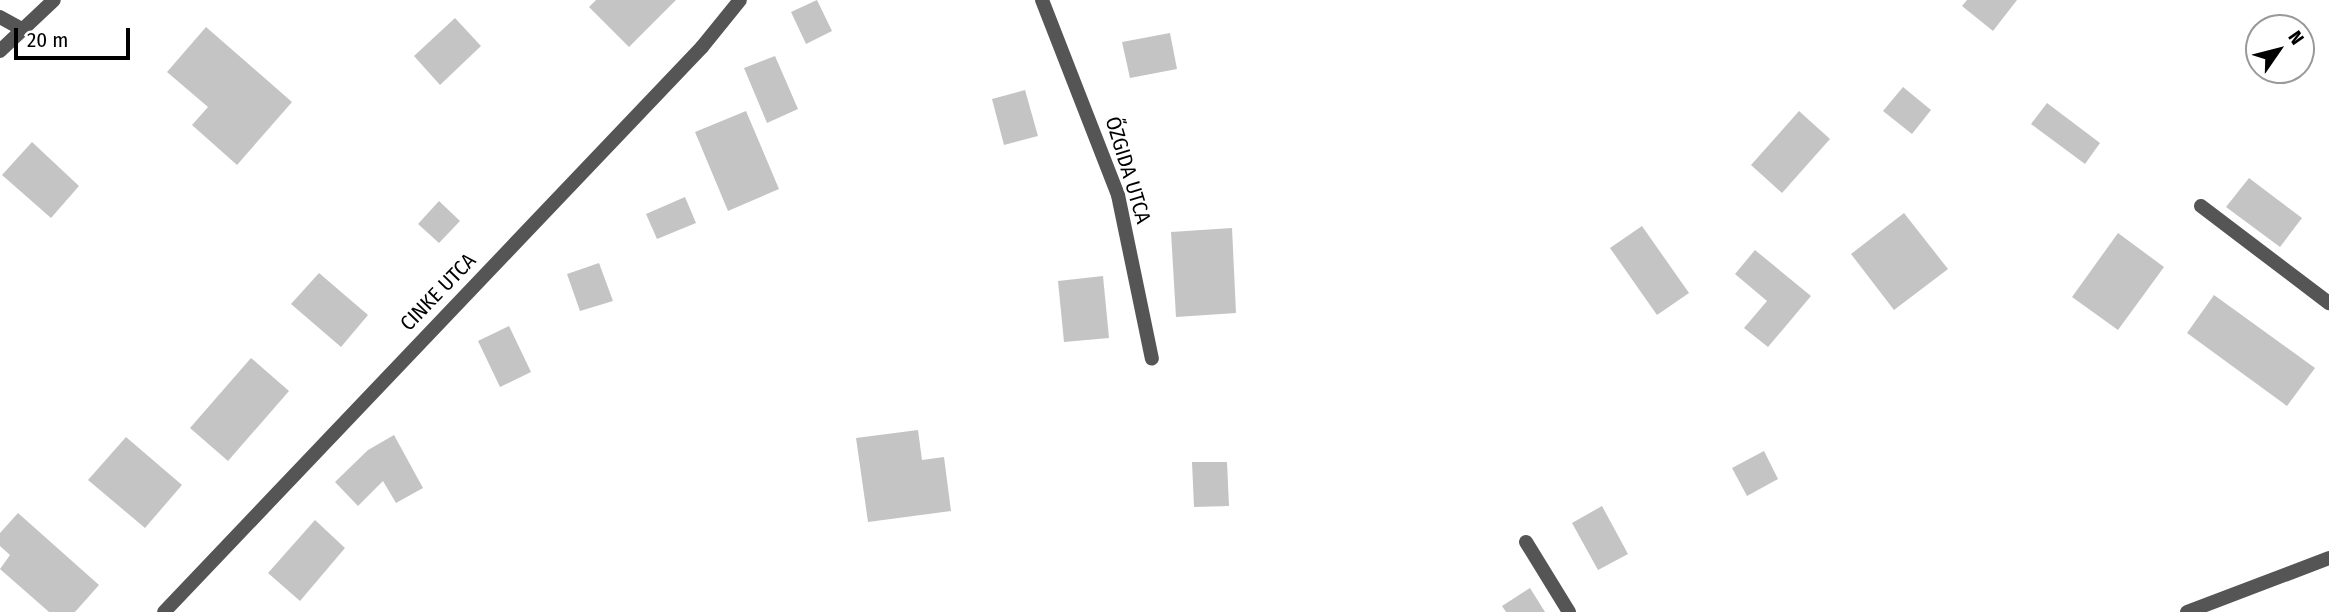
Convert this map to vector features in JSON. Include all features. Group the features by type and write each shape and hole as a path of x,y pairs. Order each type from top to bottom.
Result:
{"street":[{"path":"0,51 54,0"},
{"name":"CINKE UTCA","path":"164,612 702,47 740,0"},
{"name":"ŐZGIDA UTCA","path":"1042,0 1118,195 1152,359"},
{"path":"0,17 22,29"},
{"path":"2201,206 2329,303"},
{"path":"1526,542 1569,612"},
{"path":"2188,612 2329,558"}],"building":[{"path":"596,0 676,0 629,47 589,7"},
{"path":"817,0 832,31 806,44 791,12"},
{"path":"1967,0 2017,0 1993,31 1962,6"},
{"path":"455,18 481,46 440,85 414,56"},
{"path":"206,27 292,102 237,165 192,125 208,107 167,72"},
{"path":"1170,33 1177,69 1130,78 1122,42"},
{"path":"775,56 798,109 767,123 744,68"},
{"path":"1903,87 1931,110 1912,134 1883,111"},
{"path":"1025,90 1038,136 1004,145 992,99"},
{"path":"2047,103 2100,143 2085,164 2031,124"},
{"path":"746,111 779,189 728,211 695,132"},
{"path":"1799,111 1830,139 1782,193 1751,165"},
{"path":"32,142 79,186 51,218 2,175"},
{"path":"2249,178 2302,218 2280,247 2226,207"},
{"path":"685,197 696,223 657,239 646,214"},
{"path":"439,201 460,221 439,243 418,224"},
{"path":"1904,213 1948,269 1894,310 1851,254"},
{"path":"1642,226 1689,293 1657,315 1610,248"},
{"path":"1232,228 1236,313 1176,317 1171,232"},
{"path":"2118,233 2164,267 2118,330 2072,297"},
{"path":"1755,250 1811,296 1768,347 1744,328 1767,301 1735,274"},
{"path":"599,263 613,301 580,311 567,274"},
{"path":"319,273 368,315 341,347 291,304"},
{"path":"1103,276 1109,338 1064,342 1058,281"},
{"path":"2214,295 2315,368 2287,406 2187,333"},
{"path":"509,326 531,372 500,387 478,341"},
{"path":"251,358 289,391 228,461 190,428"},
{"path":"918,430 922,460 944,457 951,511 868,522 856,438"},
{"path":"394,435 423,488 396,503 383,481 358,506 335,482 368,450"},
{"path":"126,437 182,485 145,528 88,480"},
{"path":"1764,451 1778,479 1747,496 1732,468"},
{"path":"1192,462 1227,462 1229,506 1194,507"},
{"path":"1602,506 1628,554 1598,570 1572,523"},
{"path":"18,513 99,585 75,612 49,612 0,569 10,555 0,546 0,533"},
{"path":"315,520 345,548 300,601 268,573"},
{"path":"1530,588 1545,612 1506,612 1502,606"}]}
